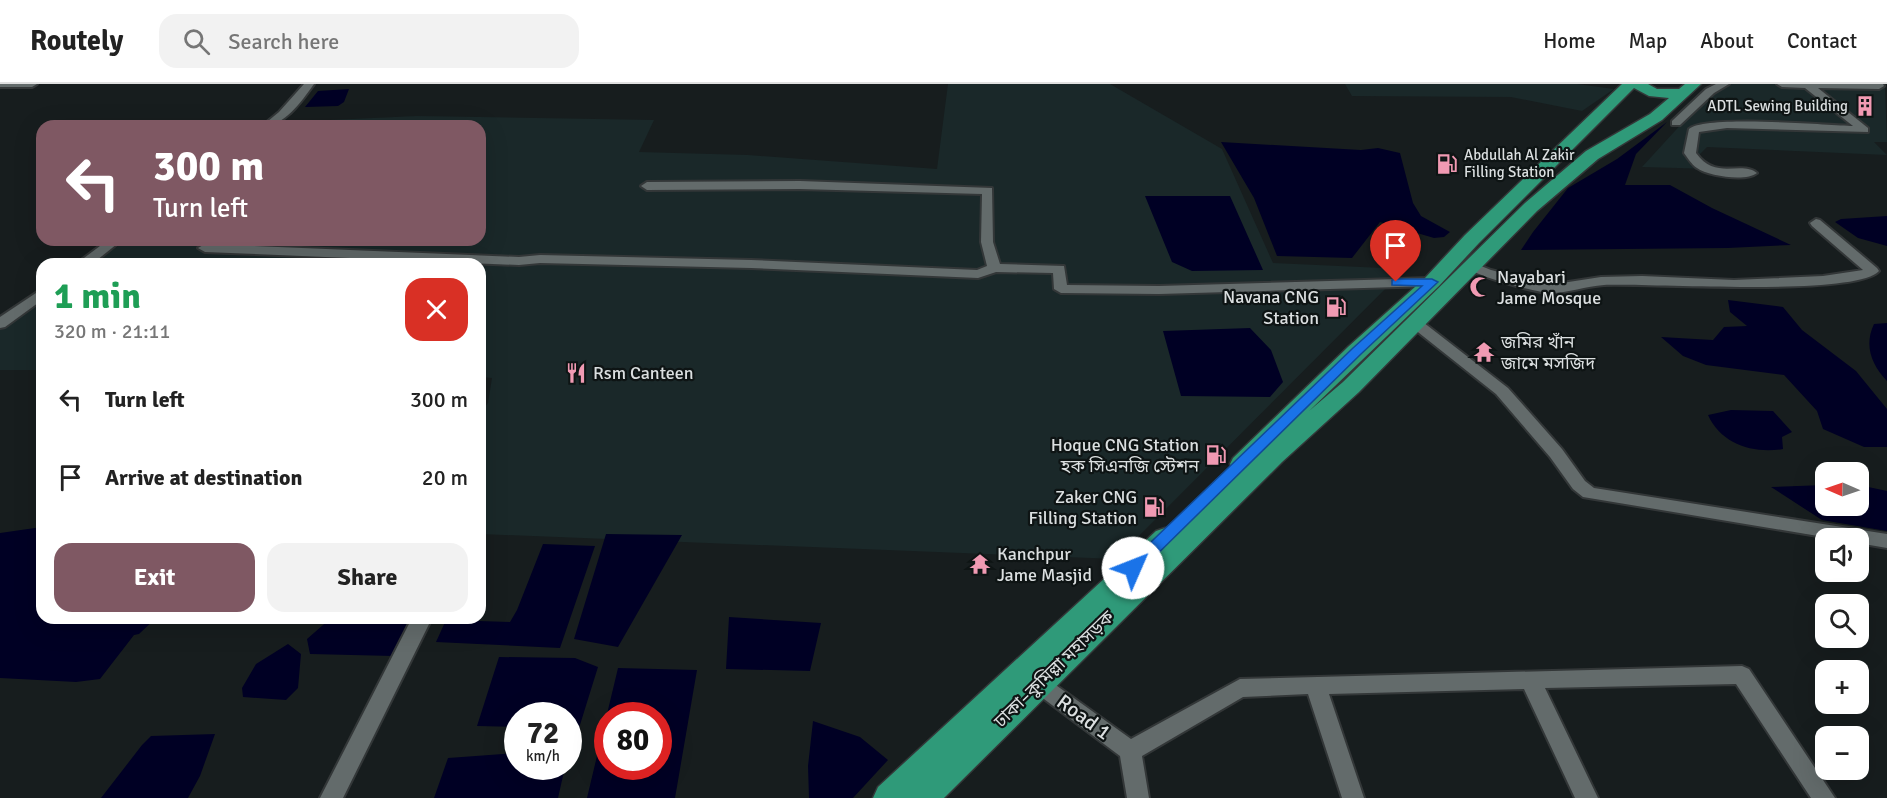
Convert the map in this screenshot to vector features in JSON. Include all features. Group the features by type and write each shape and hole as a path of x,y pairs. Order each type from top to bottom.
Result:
{"highway":[{"path":"1637,84 1654,93 1689,89"},
{"name":"ঢাকা–কুমিল্লা মহাসড়ক","path":"921,798 958,748 1204,501 1357,351 1432,282 1472,239 1641,107 1689,89"},
{"name":"ঢাকা–কুমিল্লা মহাসড়ক","path":"890,798 1039,684 1274,456 1351,387 1531,207 1592,155 1641,107"}],"street":[{"path":"0,84 32,84"},
{"path":"275,120 309,84"},
{"path":"1641,107 1710,91 1724,84"},
{"path":"1782,84 1880,87"},
{"path":"1751,173 1719,172 1700,165 1690,153 1694,129 1727,125 1864,130 1808,85"},
{"path":"647,186 801,185 988,191 987,242 994,268"},
{"path":"1471,266 1486,273 1549,289 1600,281 1653,280 1734,284 1823,280 1861,276 1872,271 1816,223"},
{"path":"90,258 108,246"},
{"path":"206,248 438,258"},
{"path":"486,260 540,259 739,264 978,274 994,268 1059,270 1061,289 1159,290 1432,282"},
{"path":"0,324 36,297"},
{"path":"1414,322 1502,391 1589,493 1887,541"},
{"path":"332,798 419,624"},
{"path":"1138,798 1130,751 1240,688 1742,675 1824,798"},
{"path":"1530,680 1587,798"},
{"name":"Road 1","path":"1039,684 1130,751"},
{"path":"1316,685 1353,798"}],"shaded area":[{"path":"948,84 1110,84 1222,149 1273,263 1405,269 1116,559 486,534 486,405 492,378 486,378 486,258 100,258 118,246 486,246 486,120 330,120 417,116 654,120 639,152 748,155 937,169"},
{"path":"1345,84 1577,84 1614,89 1582,111 1511,97 1352,96"},
{"path":"1718,84 1876,84 1885,87 1887,142 1874,142 1887,155 1707,147 1699,155 1713,169 1642,167"},
{"path":"36,301 36,370 0,370 0,323"}],"water":[{"path":"349,89 344,102 338,106 305,107 318,91"},
{"path":"1667,122 1636,154 1625,185 1670,185 1712,208 1791,245 1728,248 1521,250 1568,188 1617,159"},
{"path":"1221,142 1361,150 1378,148 1400,153 1413,203 1421,216 1450,232 1444,237 1434,238 1380,222 1352,258 1277,256 1254,198"},
{"path":"1145,196 1230,196 1263,270 1192,271 1172,262"},
{"path":"1887,216 1887,246 1858,238 1835,222 1841,219"},
{"path":"1728,300 1783,307 1802,330 1856,371 1887,409 1887,447 1864,447 1823,429 1817,411 1784,375 1706,365 1683,356 1661,337 1713,340 1724,327 1747,326 1730,312"},
{"path":"1887,323 1887,381 1873,361 1870,339 1874,324"},
{"path":"1250,328 1271,350 1283,382 1270,397 1181,396 1163,331"},
{"path":"1731,410 1773,411 1792,432 1782,437 1783,449 1760,450 1739,445 1730,440 1721,433 1708,415"},
{"path":"1815,485 1815,515 1771,487"},
{"path":"1869,487 1887,491 1887,531 1822,520 1816,516 1869,516"},
{"path":"36,528 36,624 150,624 139,634 134,635 100,679 76,682 0,678 0,533"},
{"path":"606,534 682,535 618,647 574,639"},
{"path":"543,544 595,546 560,648 436,642 444,624 510,622"},
{"path":"729,617 821,623 810,671 726,669"},
{"path":"324,624 409,624 393,656 310,654 307,639"},
{"path":"288,644 301,654 298,688 286,700 243,697 242,688 256,664"},
{"path":"499,657 575,658 598,667 582,718 582,702 504,702 504,727 477,726"},
{"path":"618,668 697,670 675,798 587,798 594,769 594,780 672,780 672,702 610,702"},
{"path":"813,721 860,737 888,760 853,798 809,798 808,766"},
{"path":"215,734 200,776 188,798 101,798 151,736"},
{"path":"504,754 504,780 562,780 558,798 434,798 448,758"}],"place":[{"name":"ADTL Sewing Building","path":"1865,106"},
{"name":"Abdullah Al Zakir Filling Station","path":"1447,164"},
{"name":"Nayabari Jame Mosque","path":"1480,287"},
{"name":"Navana CNG Station","path":"1336,307"},
{"name":"জমির খাঁন জামে মসজিদ","path":"1484,352"},
{"name":"Rsm Canteen","path":"576,373"},
{"name":"Hoque CNG Station হক সিএনজি স্টেশন","path":"1216,455"},
{"name":"Zaker CNG Filling Station","path":"1154,507"},
{"name":"Kanchpur Jame Masjid","path":"980,564"}],"route":[{"path":"1133,568 1357,351 1432,282 1396,282"}]}
